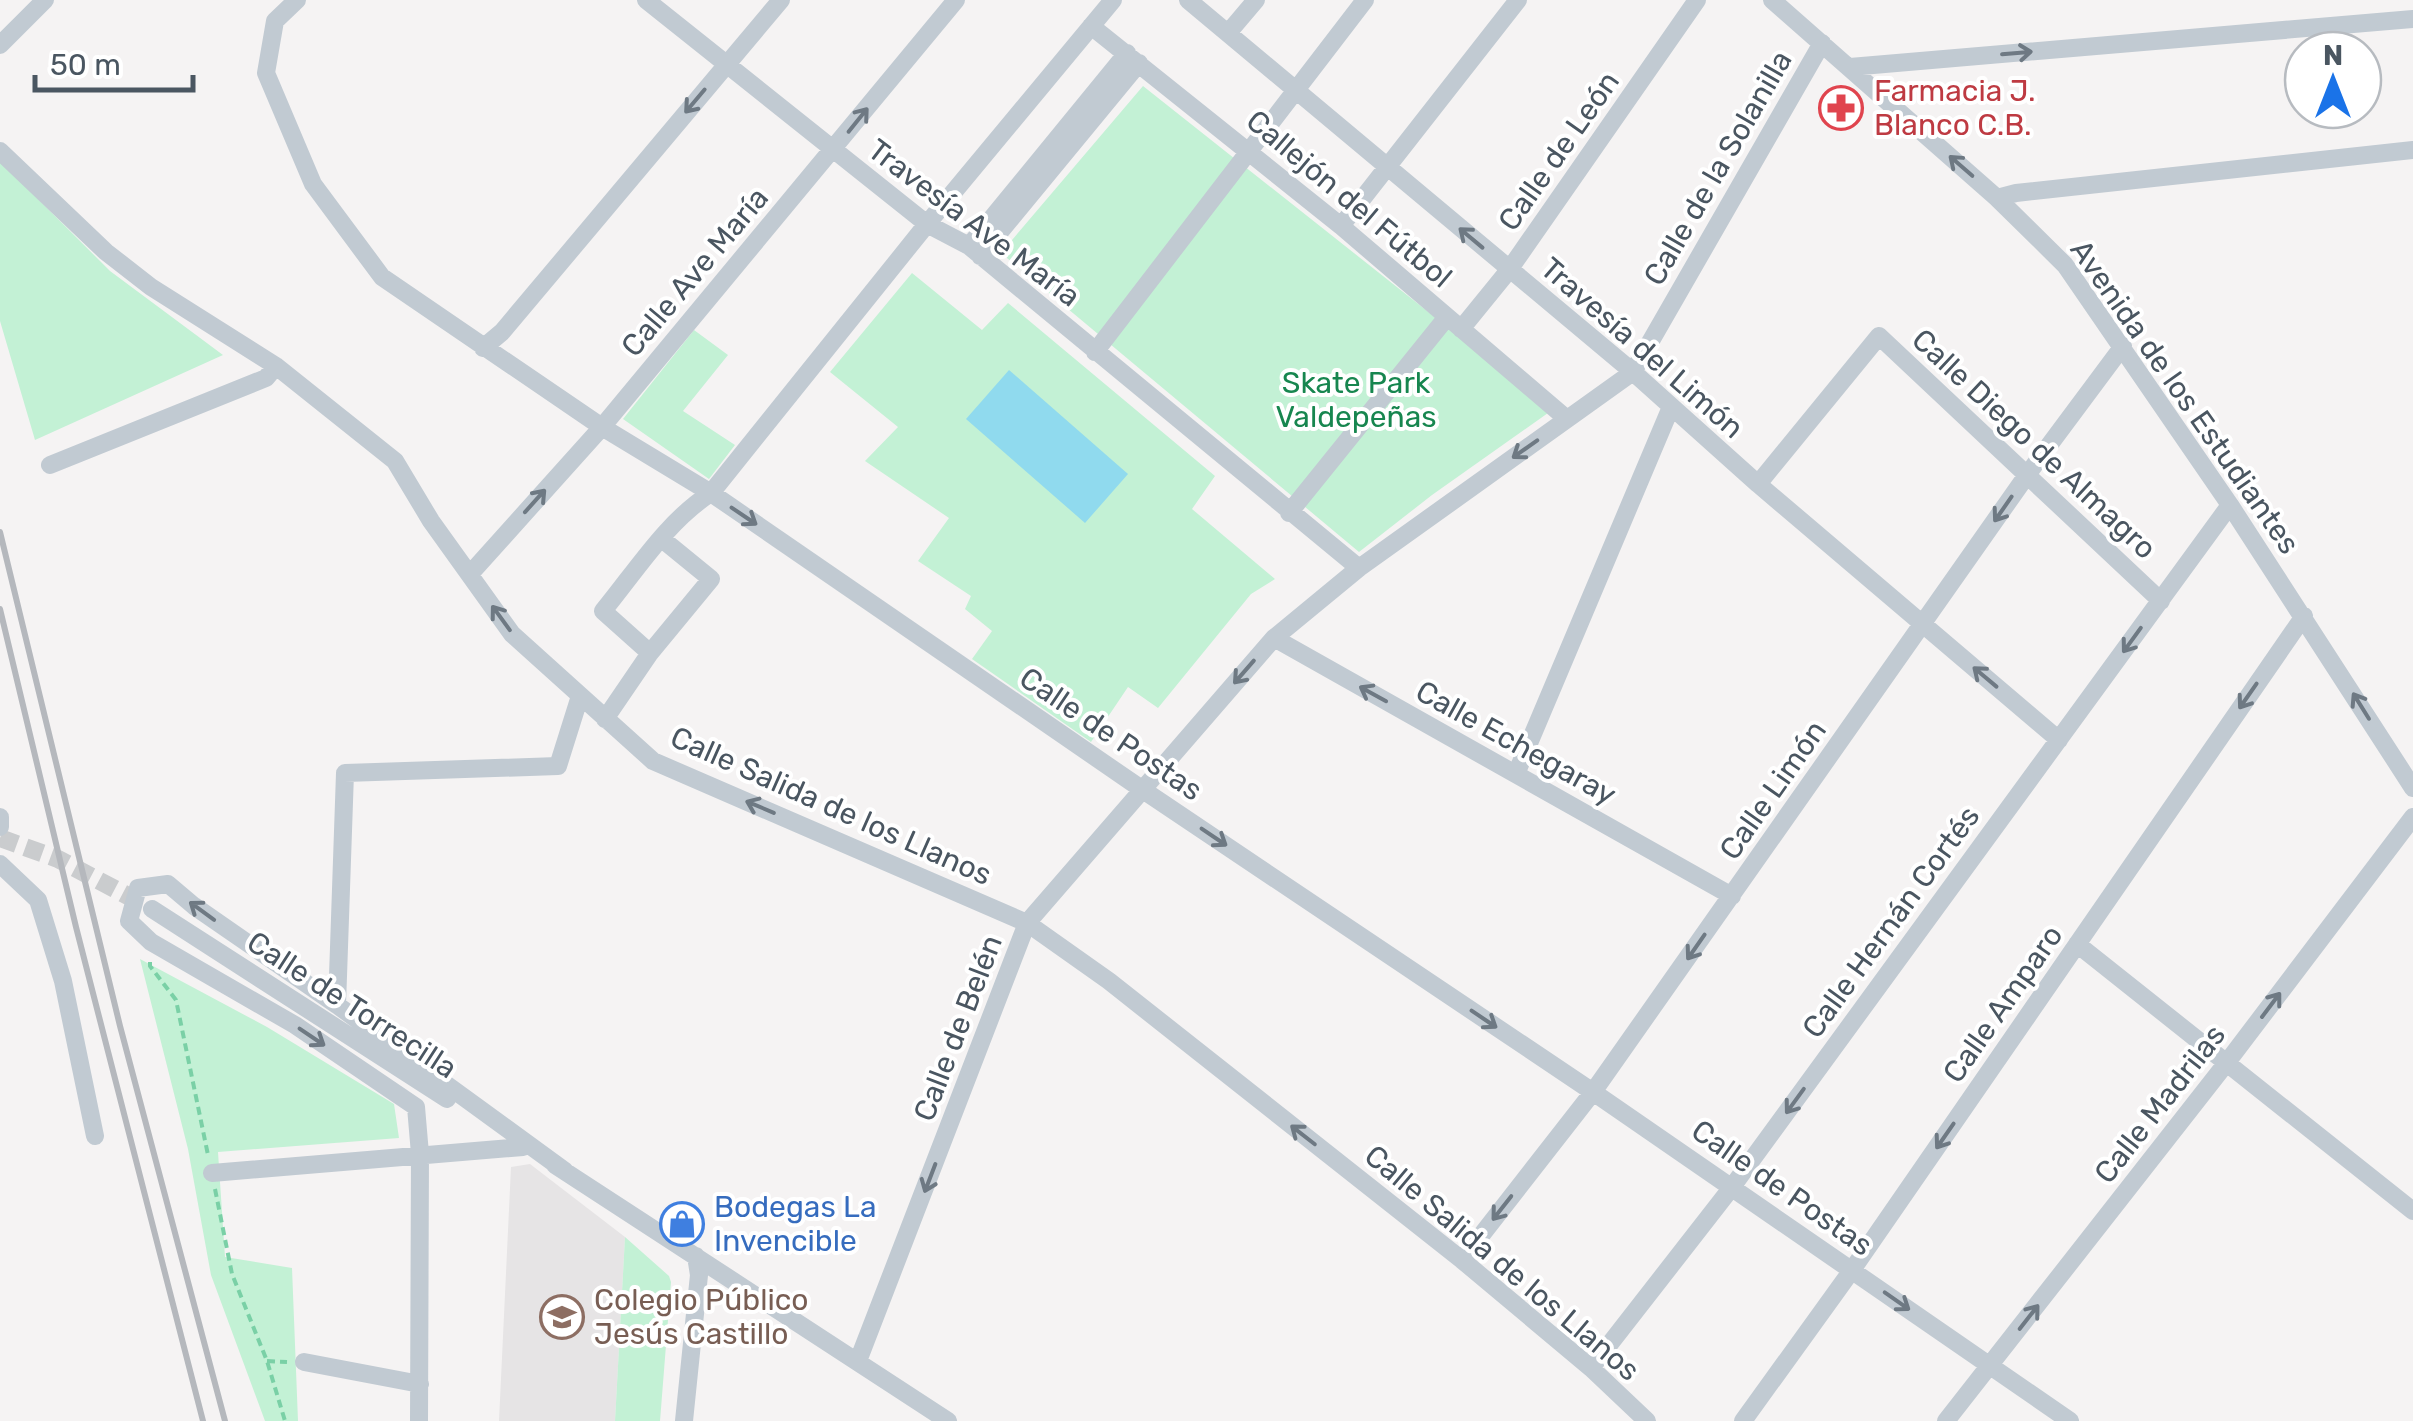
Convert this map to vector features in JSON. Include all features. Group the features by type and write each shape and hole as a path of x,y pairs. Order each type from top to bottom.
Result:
{"street":[{"path":"0,44 45,0"},
{"name":"Calle de Postas","path":"297,0 274,21 266,72 313,184 382,277 602,427 711,493 2070,1421"},
{"name":"Travesía Ave María","path":"646,0 926,224 974,251 1359,568"},
{"path":"483,348 502,332 781,0"},
{"name":"Calle Ave María","path":"470,574 602,427 956,0"},
{"path":"650,653 603,611 694,504 711,493 926,224 1114,0"},
{"name":"Travesía del Limón","path":"1188,0 1633,372 1758,484 2059,740"},
{"path":"1228,33 1256,0"},
{"path":"1095,352 1364,0"},
{"path":"1340,226 1518,0"},
{"name":"Calle de León","path":"1290,512 1454,323 1509,270 1697,0"},
{"name":"Avenida de los Estudiantes","path":"1772,0 1998,198 2065,265 2304,616 2413,788"},
{"path":"1850,67 2413,20"},
{"name":"Callejón del Fútbol","path":"1091,26 1340,226 1567,419"},
{"name":"Calle de la Solanilla","path":"1633,372 1822,44"},
{"path":"974,251 1133,58"},
{"path":"1998,198 2413,150"},
{"name":"Calle Salida de los Llanos","path":"0,151 121,264 276,366 394,461 430,521 512,634 653,761 1027,923 1109,981 1462,1260 1592,1368 1629,1414 1647,1421"},
{"name":"Calle Diego de Almagro","path":"1758,484 1878,336 2161,601"},
{"name":"Calle Limón","path":"1462,1260 1593,1092 2027,475 2123,346"},
{"path":"50,465 266,378 276,366"},
{"name":"Calle de Belén","path":"858,1362 1027,923 1274,638 1359,568 1633,372"},
{"path":"1516,774 1671,407"},
{"name":"Calle Hernán Cortés","path":"1592,1368 1732,1188 2230,505"},
{"path":"604,719 650,653 712,579 662,539"},
{"name":"Calle Amparo","path":"1744,1421 2304,616"},
{"name":"Calle Echegaray","path":"1274,638 1732,896"},
{"path":"338,1005 345,773 558,766 580,696"},
{"path":"0,817 0,827"},
{"name":"Calle Madrilas","path":"1946,1421 2228,1062 2413,817"},
{"path":"0,864 38,900 63,981 96,1136"},
{"path":"419,1421 420,1154 416,1108 296,1025 152,942 129,921 138,888 168,884 565,1171"},
{"name":"Calle de Torrecilla","path":"152,909 565,1171 948,1421"},
{"path":"2078,944 2413,1211"},
{"path":"212,1174 523,1147"},
{"path":"684,1421 699,1275 696,1256"},
{"path":"304,1362 420,1384"}],"shaded area":[{"name":"Colegio Público Jesús Castillo","path":"530,1164 625,1237 615,1421 499,1421 511,1167"}],"green space":[{"name":"Skate Park Valdepeñas","path":"1143,86 1508,375 1548,413 1359,552 1001,253"},
{"path":"0,161 110,271 223,355 35,440 0,321"},
{"path":"912,273 982,330 1008,303 1215,476 1192,509 1275,579 1251,594 1158,708 1128,687 1091,742 972,659 992,631 965,609 971,596 918,561 949,518 865,461 898,427 830,372"},
{"path":"694,330 728,355 683,411 735,445 709,479 623,419"},
{"path":"140,959 267,1027 394,1104 399,1138 218,1152 225,1257 292,1268 298,1421 265,1421 211,1275 188,1149"},
{"path":"625,1237 671,1282 660,1421 615,1421"}],"water":[{"path":"1009,370 1128,474 1085,523 966,419"}],"tunnel":[{"path":"0,838 58,859 145,905"}],"railway":[{"path":"0,532 120,1026 225,1421"},
{"path":"0,609 76,927 203,1421"}],"place":[{"name":"Farmacia J. Blanco C.B.","path":"1841,108"},
{"name":"Bodegas La Invencible","path":"682,1224"},
{"name":"Colegio Público Jesús Castillo","path":"562,1317"}]}
